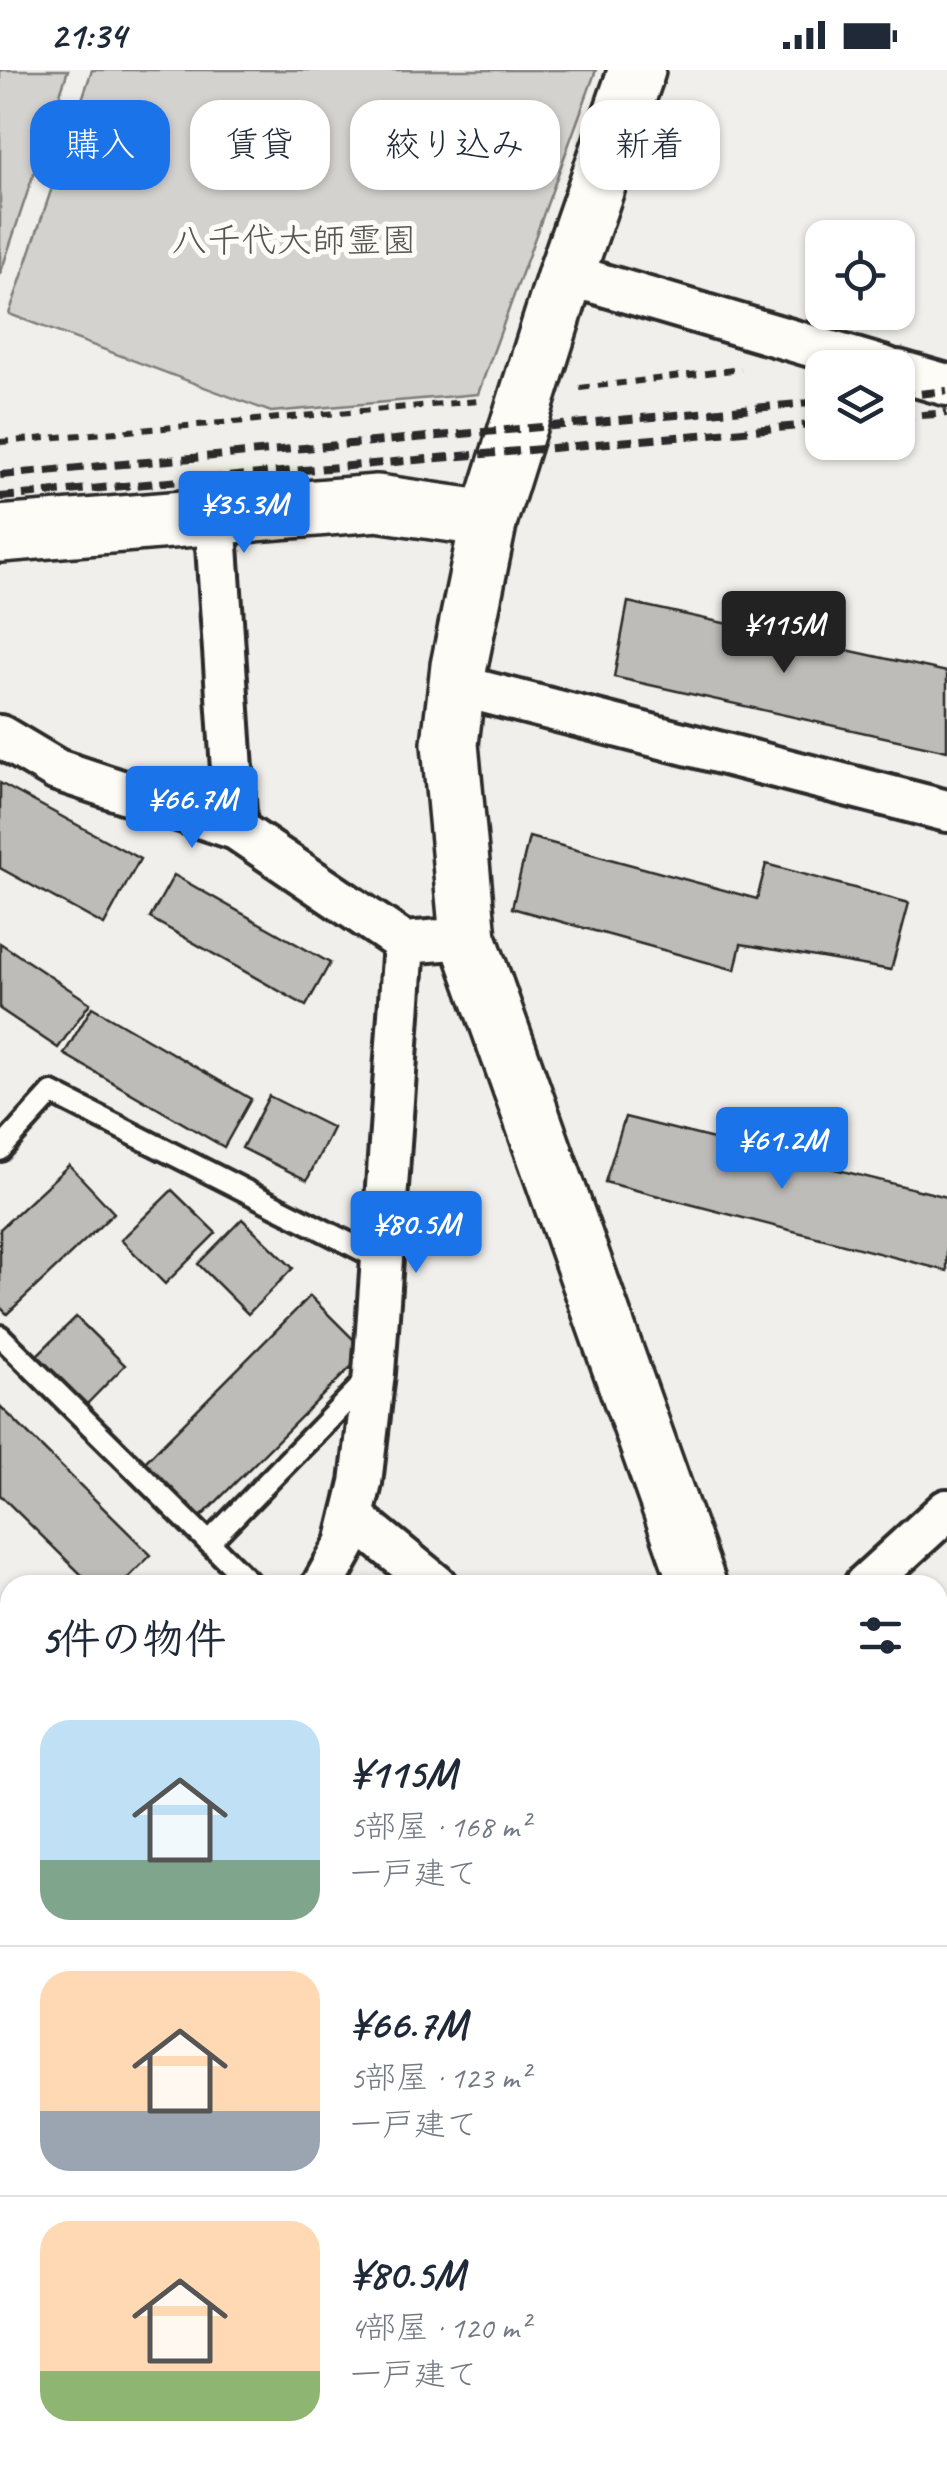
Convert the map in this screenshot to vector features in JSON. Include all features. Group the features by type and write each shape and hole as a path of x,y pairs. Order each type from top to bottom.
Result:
{"street":[{"path":"637,70 566,274 489,519 456,685 450,744 468,938 694,1575"},
{"path":"566,274 825,350"},
{"path":"915,376 947,386"},
{"path":"0,534 377,503 489,519"},
{"path":"215,516 236,829"},
{"path":"456,685 947,811"},
{"path":"0,736 57,770 236,829 404,942 468,938"},
{"path":"329,1575 346,1544 361,1482 374,1374 404,942"},
{"path":"876,1575 947,1510"},
{"path":"352,1517 424,1575"}],"lane":[{"path":"0,1150 52,1093 382,1260"},
{"path":"1,1340 242,1575"},
{"path":"209,1542 374,1374"}],"green space":[{"path":"0,70 68,70 58,100 30,100 30,185 0,275"},
{"name":"八千代大師霊園","path":"92,70 596,70 585,100 580,100 580,114 560,169 560,100 350,100 350,190 552,190 478,394 271,412 9,314 51,190 170,190 170,100 82,100"}],"building":[{"path":"628,602 947,672 947,751 614,677"},
{"path":"0,783 140,859 104,925 0,868"},
{"path":"529,837 757,899 766,864 909,903 891,970 741,944 735,970 512,908"},
{"path":"174,875 330,963 306,1006 150,918"},
{"path":"0,943 90,1003 58,1048 0,1009"},
{"path":"92,1007 251,1099 224,1147 64,1054"},
{"path":"269,1096 333,1128 307,1180 242,1148"},
{"path":"625,1117 947,1197 947,1271 605,1182"},
{"path":"69,1165 114,1213 7,1314 0,1307 0,1229"},
{"path":"172,1190 216,1233 165,1284 121,1240"},
{"path":"242,1219 293,1268 248,1314 198,1264"},
{"path":"310,1296 366,1352 198,1520 142,1465"},
{"path":"76,1317 125,1365 82,1409 32,1360"},
{"path":"0,1406 151,1555 131,1575 82,1575 0,1495"}],"railway":[{"path":"915,394 947,391"},
{"path":"0,475 805,404"},
{"path":"915,416 947,413"},
{"path":"0,497 805,426"}]}
